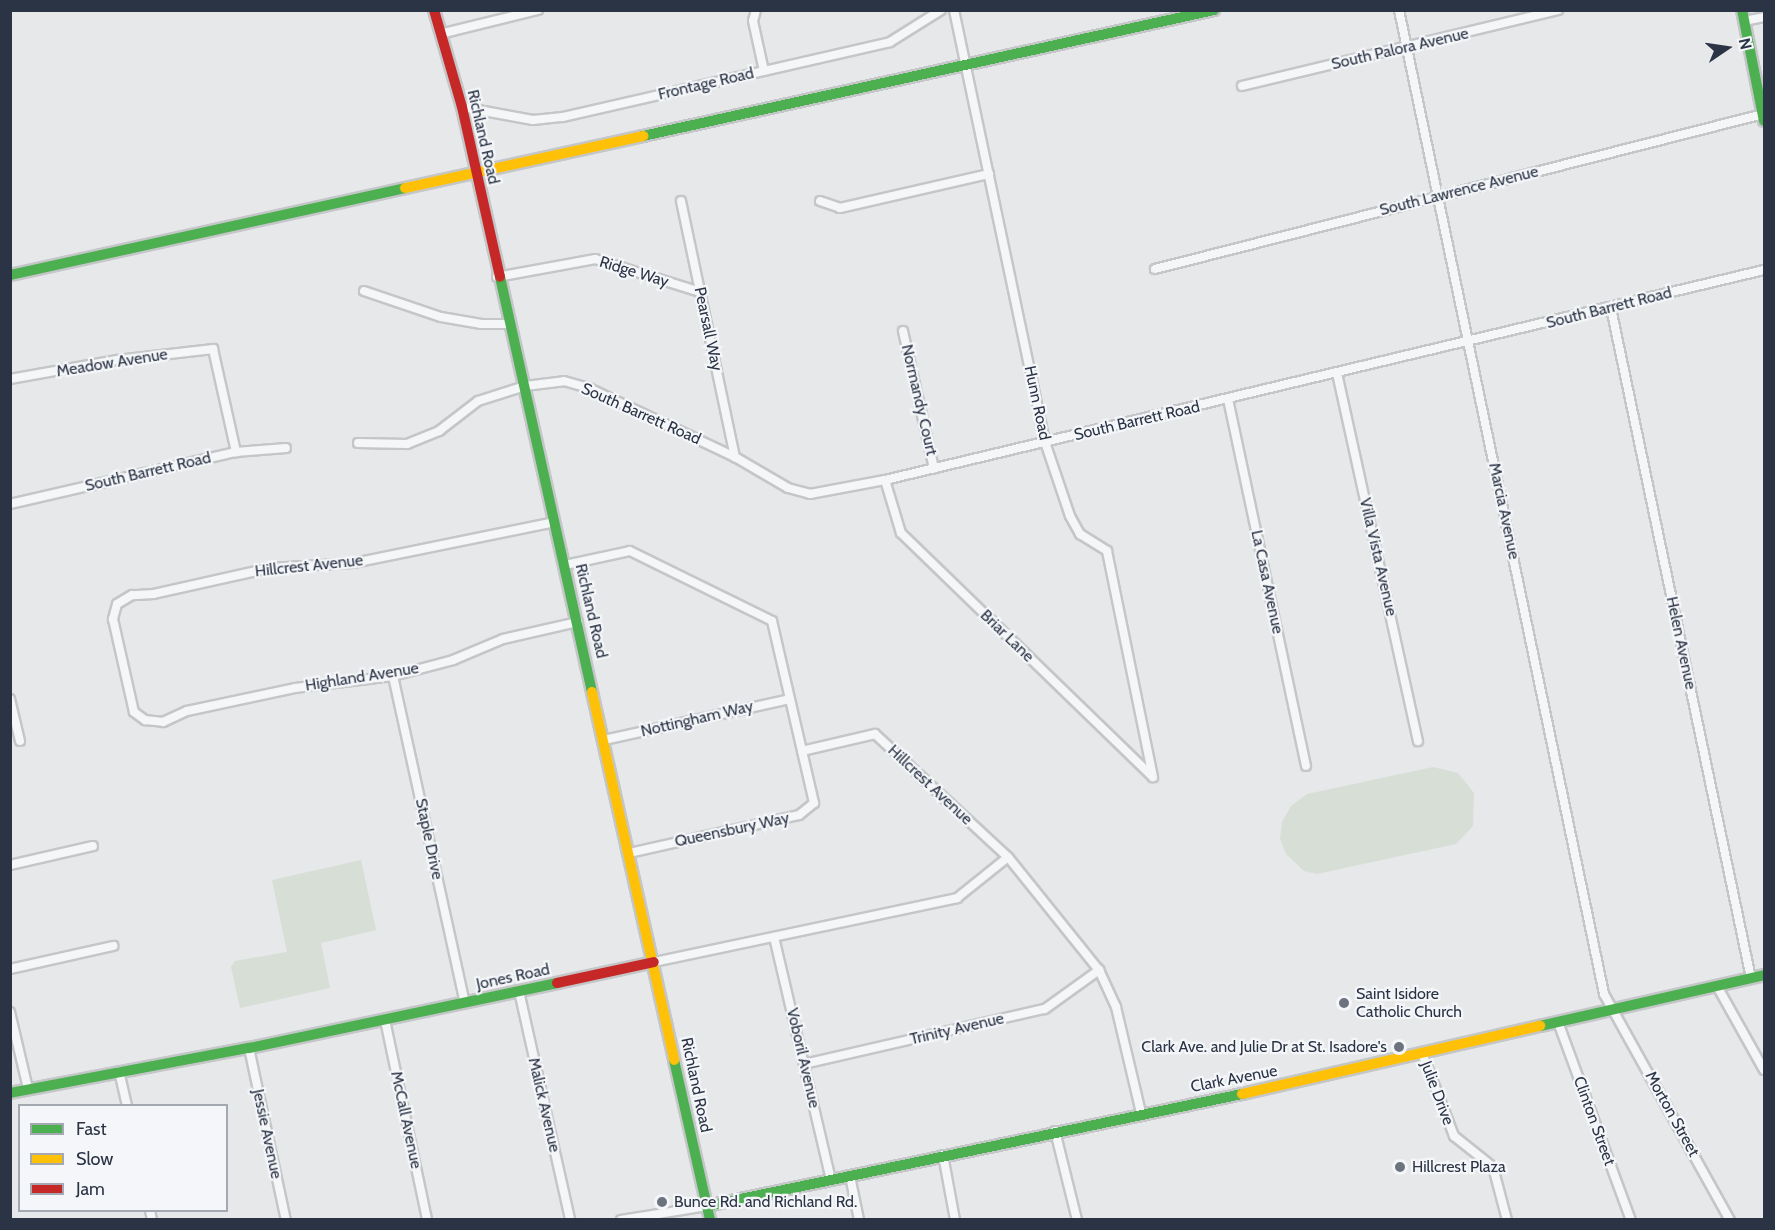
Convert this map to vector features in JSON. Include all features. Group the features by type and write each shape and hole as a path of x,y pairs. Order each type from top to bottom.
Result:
{"main road":[{"name":"Richland Road","path":"434,10 462,107 497,277 525,386 710,1220"},
{"path":"10,275 1214,10"},
{"path":"1743,16 1764,117"},
{"name":"Jones Road","path":"10,1093 249,1048 654,962"},
{"name":"Clark Avenue","path":"707,1206 1422,1053 1764,975"}],"street":[{"path":"440,34 538,10"},
{"path":"756,10 753,21 764,71"},
{"name":"Frontage Road","path":"462,107 533,120 563,117 890,42 941,10"},
{"name":"Hunn Road","path":"954,10 1045,442 1080,534 1107,551 1116,579 1153,777"},
{"name":"Marcia Avenue","path":"1399,10 1604,994 1613,1010"},
{"name":"South Palora Avenue","path":"1242,86 1407,49 1558,10"},
{"path":"1743,16 1764,16"},
{"name":"South Lawrence Avenue","path":"1155,269 1438,196 1764,117"},
{"path":"820,201 840,208 989,174"},
{"name":"Pearsall Way","path":"681,201 735,457"},
{"name":"Ridge Way","path":"497,277 595,259 700,291"},
{"name":"South Barrett Road","path":"358,443 407,444 439,431 478,401 525,386 564,381 589,388 735,457 788,488 810,494 934,469 1611,309 1764,270"},
{"path":"364,291 441,317 481,324 508,324"},
{"name":"Helen Avenue","path":"1611,309 1750,978"},
{"name":"Normandy Court","path":"903,331 934,469"},
{"name":"Meadow Avenue","path":"10,379 117,360 213,349 236,452"},
{"name":"Villa Vista Avenue","path":"1337,374 1418,741"},
{"name":"La Casa Avenue","path":"1228,399 1306,766"},
{"name":"South Barrett Road","path":"10,504 236,452 286,448"},
{"name":"Briar Lane","path":"885,480 901,533 1153,777"},
{"name":"Hillcrest Avenue","path":"145,720 134,712 113,619 117,604 132,595 154,594 270,568 353,563 555,522"},
{"path":"565,565 630,551 772,621 802,752"},
{"name":"Highland Avenue","path":"145,720 163,722 187,711 295,688 393,676 453,660 503,639 578,622"},
{"name":"Staple Drive","path":"393,676 465,1003"},
{"path":"10,699 20,741"},
{"name":"Nottingham Way","path":"604,740 790,699"},
{"name":"Hillcrest Avenue","path":"802,752 875,734 1008,857 1099,970 1116,1006 1141,1113"},
{"name":"Queensbury Way","path":"629,853 799,815 814,803 802,752"},
{"path":"10,865 93,846"},
{"name":"Jones Road","path":"654,962 957,898 1008,857"},
{"name":"Voboril Avenue","path":"774,937 831,1180"},
{"path":"10,969 113,946"},
{"name":"Trinity Avenue","path":"804,1064 1045,1009 1099,970"},
{"path":"1717,986 1764,1070"},
{"name":"Malick Avenue","path":"519,991 570,1220"},
{"name":"Morton Street","path":"1613,1010 1730,1220"},
{"path":"10,1012 28,1089"},
{"name":"McCall Avenue","path":"385,1020 427,1220"},
{"name":"Clinton Street","path":"1558,1022 1631,1220"},
{"name":"Jessie Avenue","path":"249,1048 286,1220"},
{"name":"Julie Drive","path":"1422,1053 1454,1136 1493,1167 1508,1220"},
{"path":"119,1071 127,1104"},
{"path":"1055,1131 1077,1220"},
{"path":"943,1155 955,1220"},
{"path":"850,1176 859,1220"},
{"path":"621,1220 655,1217 707,1206"}],"shaded area":[{"path":"1433,767 1458,773 1474,793 1473,826 1456,844 1317,874 1304,871 1286,854 1280,839 1282,822 1291,806 1307,794"},
{"path":"361,860 376,930 321,943 330,988 240,1008 231,967 235,961 287,952 272,880"}],"traffic: fast":[{"path":"643,136 1214,10"},
{"path":"1742,10 1764,121"},
{"path":"10,275 405,188"},
{"path":"500,277 592,692"},
{"path":"1540,1026 1764,975"},
{"path":"10,1093 249,1048 557,983"},
{"path":"674,1060 710,1220"},
{"path":"707,1206 1242,1094"}],"traffic: slow":[{"path":"405,188 643,136"},
{"path":"592,692 674,1060"},
{"path":"1242,1094 1540,1026"}],"traffic: jam":[{"path":"434,10 462,107 500,277"},
{"path":"557,983 654,962"}],"place":[{"name":"Saint Isidore Catholic Church","path":"1344,1003"},
{"name":"Clark Ave. and Julie Dr at St. Isadore's","path":"1399,1047"},
{"name":"Hillcrest Plaza","path":"1400,1167"},
{"name":"Bunce Rd. and Richland Rd.","path":"662,1202"}]}
